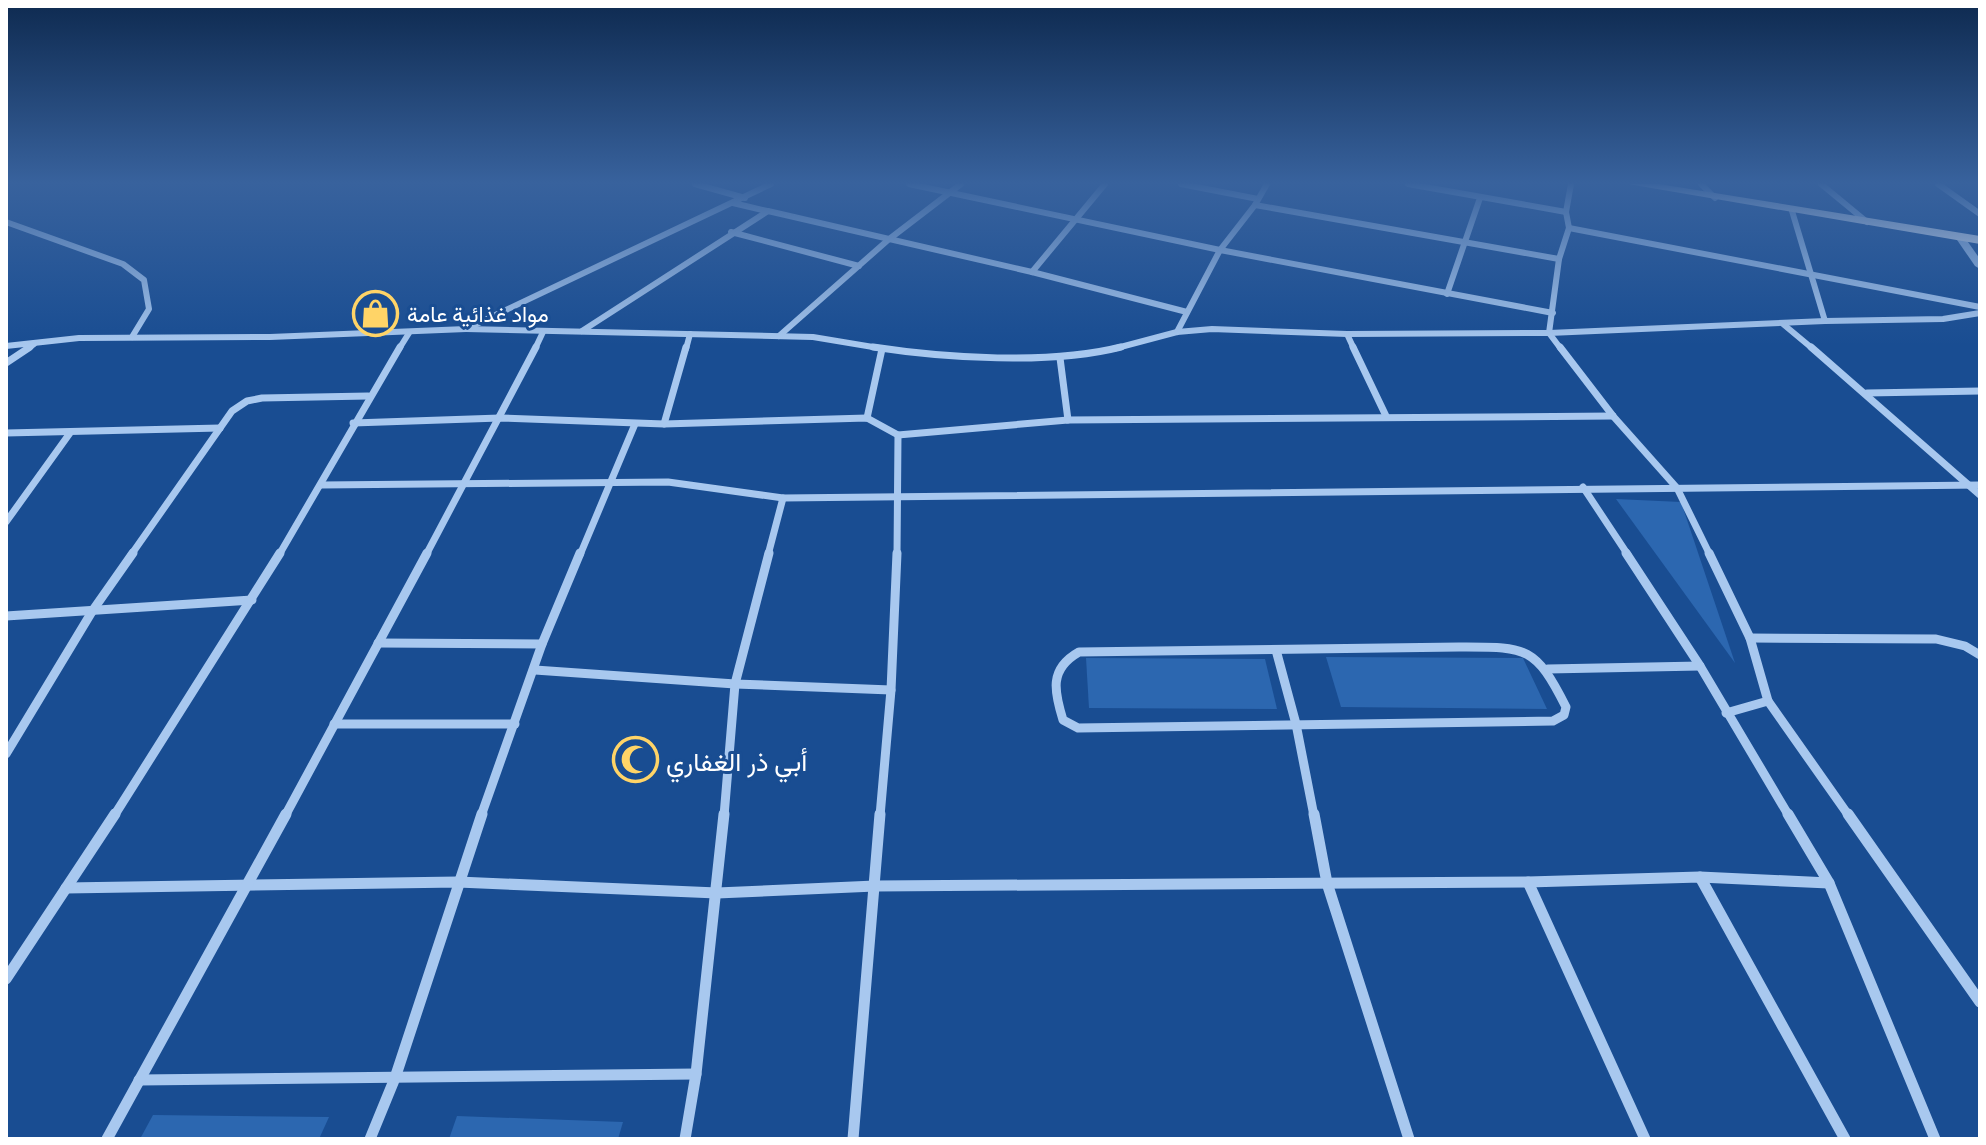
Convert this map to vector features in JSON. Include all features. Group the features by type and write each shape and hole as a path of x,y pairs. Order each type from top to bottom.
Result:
{"street":[{"path":"49,237 123,264 144,280 149,309 132,337"},
{"path":"466,329 660,237"},
{"path":"581,332 723,237"},
{"path":"751,237 859,266"},
{"path":"877,237 1032,272 1187,312"},
{"path":"779,336 891,237"},
{"path":"1032,272 1059,237"},
{"path":"1158,237 1553,313"},
{"path":"1177,332 1229,237"},
{"path":"1433,237 1559,259"},
{"path":"1447,294 1468,237"},
{"path":"1566,237 1559,259 1549,333 1613,416 1677,488 1750,638 1768,701 1980,1002"},
{"path":"1620,237 1811,273 1980,310"},
{"path":"1800,237 1825,321"},
{"path":"1960,237 1980,266"},
{"path":"6,346 132,337 409,333 466,329 813,337 882,349 968,356 1060,358 1100,352 1177,332 1212,329 1347,334 1549,333 1943,319 1980,310"},
{"path":"1782,324 1867,393 1980,495"},
{"path":"107,1139 248,885 500,418 543,332"},
{"path":"6,979 252,600 321,485 368,396 409,333"},
{"path":"664,424 690,334"},
{"path":"1347,334 1386,416"},
{"path":"6,363 37,342"},
{"path":"867,418 882,349"},
{"path":"1060,358 1068,420"},
{"path":"1867,393 1980,391"},
{"path":"6,754 93,610 240,404 254,399 368,396"},
{"path":"353,423 500,418 664,424 867,418 898,435 1068,420 1613,416"},
{"path":"370,1139 395,1078 458,882 542,644 635,424"},
{"path":"6,433 220,428"},
{"path":"6,522 70,433"},
{"path":"853,1139 891,690 900,498 898,435"},
{"path":"321,485 668,482 783,498 900,498 959,494 1980,485"},
{"path":"1583,487 1700,666 1829,883 1935,1139"},
{"path":"685,1139 696,1074 717,893 735,684 783,498"},
{"path":"6,616 252,600"},
{"path":"1750,638 1936,639 1965,646 1980,655"},
{"path":"378,643 542,644"},
{"path":"1499,647 1528,651 1540,658 1548,669 1566,707 1564,715 1553,721 1078,728 1063,720 1058,705 1055,670 1062,660 1079,652 1276,650 1499,647"},
{"path":"1276,650 1296,724 1327,883 1409,1139"},
{"path":"1548,669 1700,666"},
{"path":"535,670 735,684 891,690"},
{"path":"1726,713 1768,701"},
{"path":"334,724 515,724"},
{"path":"66,888 458,882 717,893 875,886 1528,882 1700,877 1829,883"},
{"path":"1700,877 1845,1139"},
{"path":"1528,882 1645,1139"},
{"path":"139,1080 696,1074"}],"shaded area":[{"path":"1616,499 1681,502 1735,663"},
{"path":"1326,657 1523,658 1547,709 1341,707"},
{"path":"1086,658 1265,659 1277,709 1089,708"},
{"path":"153,1115 329,1117 319,1139 140,1139"},
{"path":"457,1116 623,1122 618,1139 449,1139"}],"place":[{"name":"مواد غذائية عامة","path":"376,313"},
{"name":"أبي ذر الغفاري","path":"635,760"}]}
